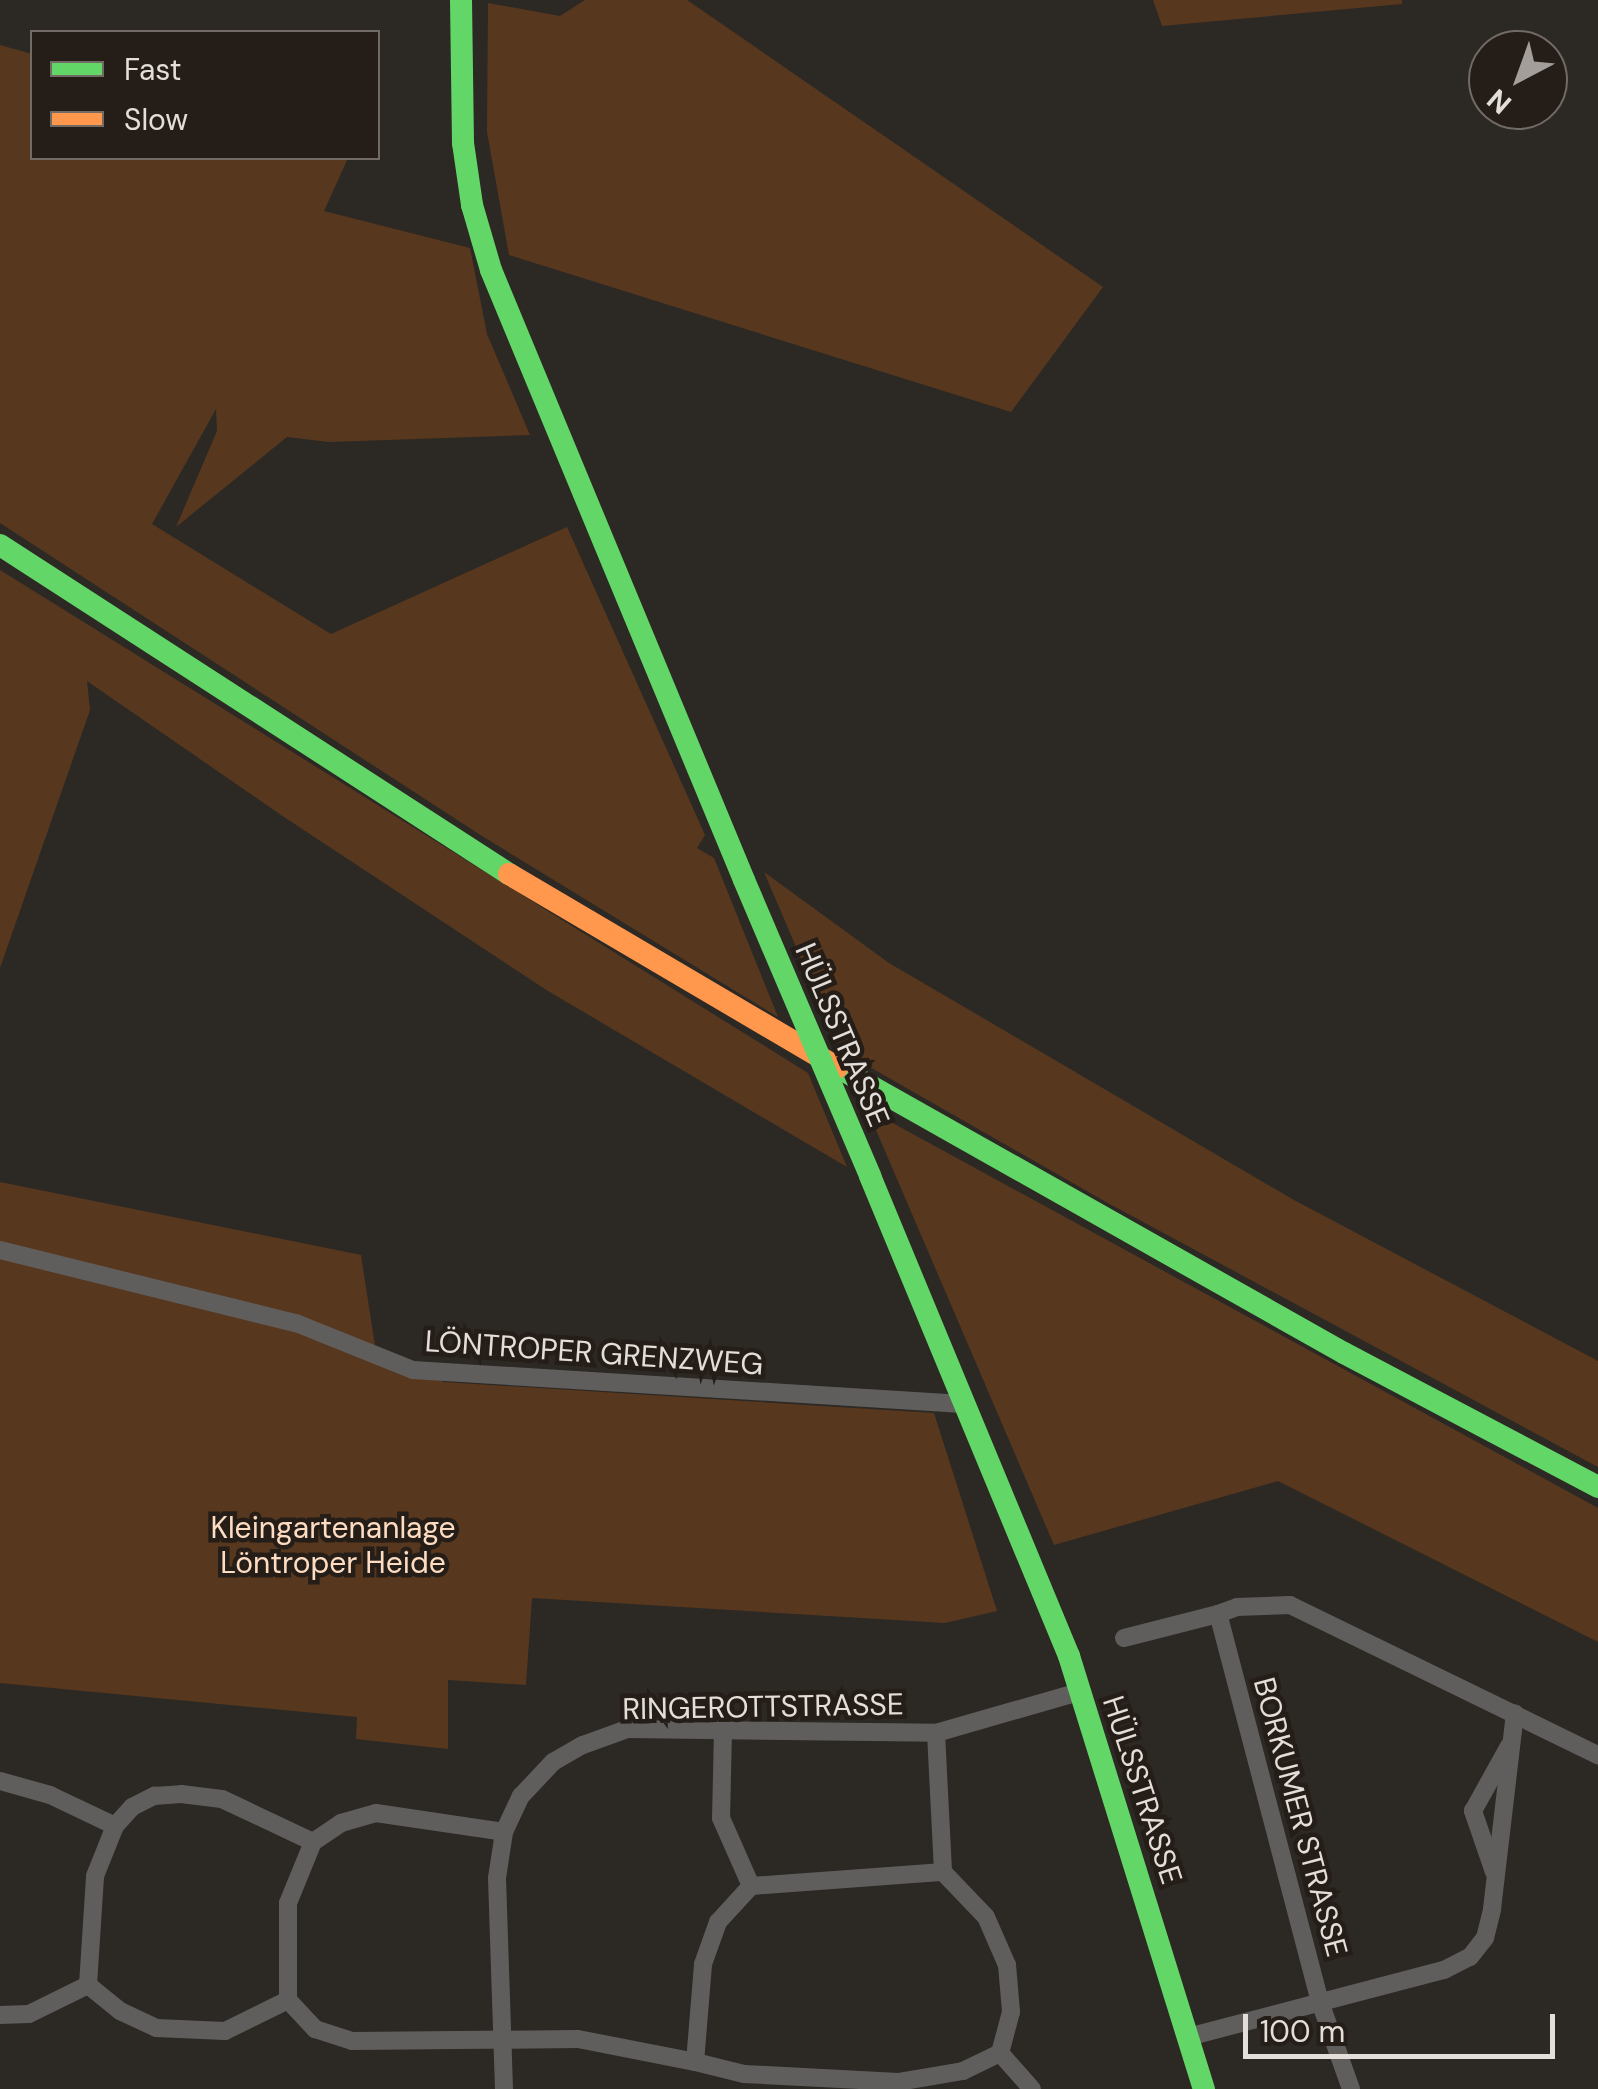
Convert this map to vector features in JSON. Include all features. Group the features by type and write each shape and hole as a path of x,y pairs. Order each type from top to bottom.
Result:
{"street":[{"name":"HÜLSSTRASSE","path":"461,0 463,144 472,205 491,270 962,1404 1056,1619 1204,2089"},
{"path":"0,545 478,856 997,1161 1344,1354 1598,1487"},
{"name":"LÖNTROPER GRENZWEG","path":"0,1250 296,1322 413,1370 962,1404"},
{"path":"1124,1638 1237,1608 1290,1605 1598,1755"},
{"name":"BORKUMER STRASSE","path":"1218,1614 1320,2002 1350,2089"},
{"name":"RINGEROTTSTRASSE","path":"504,2089 497,1878 504,1832 521,1796 553,1762 582,1745 627,1729 936,1732 1079,1692"},
{"path":"1188,2037 1444,1970 1470,1957 1485,1938 1515,1712"},
{"path":"723,1731 721,1818 751,1886"},
{"path":"504,1832 376,1814 341,1823 313,1842 288,1903 288,2000 315,2029 352,2042 578,2039 762,2076 898,2082 964,2071 1000,2053 1011,2012 1007,1964 986,1918 942,1872 936,1732"},
{"path":"1496,1877 1473,1811 1512,1742"},
{"path":"0,1782 50,1795 115,1826"},
{"path":"88,1985 95,1876 115,1826 132,1807 154,1796 181,1794 222,1800 313,1842"},
{"path":"694,2062 703,1964 718,1922 751,1886 942,1872"},
{"path":"88,1985 120,2011 156,2028 225,2031 288,2000"},
{"path":"0,2015 30,2014 88,1985"},
{"path":"1000,2053 1032,2089"}],"green space":[{"path":"585,0 687,0 1103,287 1011,412 509,255 487,132 488,3 560,16"},
{"path":"1153,0 1402,0 1402,4 1162,26"},
{"path":"0,45 30,53 30,160 347,160 324,211 470,248 487,334 530,435 329,442 287,437 176,527 217,431 216,409 152,524 331,634 567,527 705,835 697,848 714,858 778,1017 482,836 0,523"},
{"path":"0,570 808,1073 847,1167 548,991 87,681 90,710 0,968"},
{"path":"764,872 889,963 1294,1200 1598,1361 1598,1467 1106,1202 840,1050"},
{"path":"867,1109 1598,1508 1598,1642 1278,1481 1054,1545"},
{"name":"Kleingartenanlage Löntroper Heide","path":"0,1182 361,1255 375,1346 419,1364 443,1382 934,1413 997,1611 945,1623 532,1598 526,1685 448,1680 448,1749 356,1739 357,1717 0,1683"}],"traffic: fast":[{"path":"461,0 463,143 472,205 491,270 744,880"},
{"path":"0,545 509,874"},
{"path":"744,880 870,1176"},
{"path":"837,1067 1344,1353 1598,1487"},
{"path":"870,1176 1069,1656 1204,2089"}],"traffic: slow":[{"path":"509,874 837,1067"}]}
